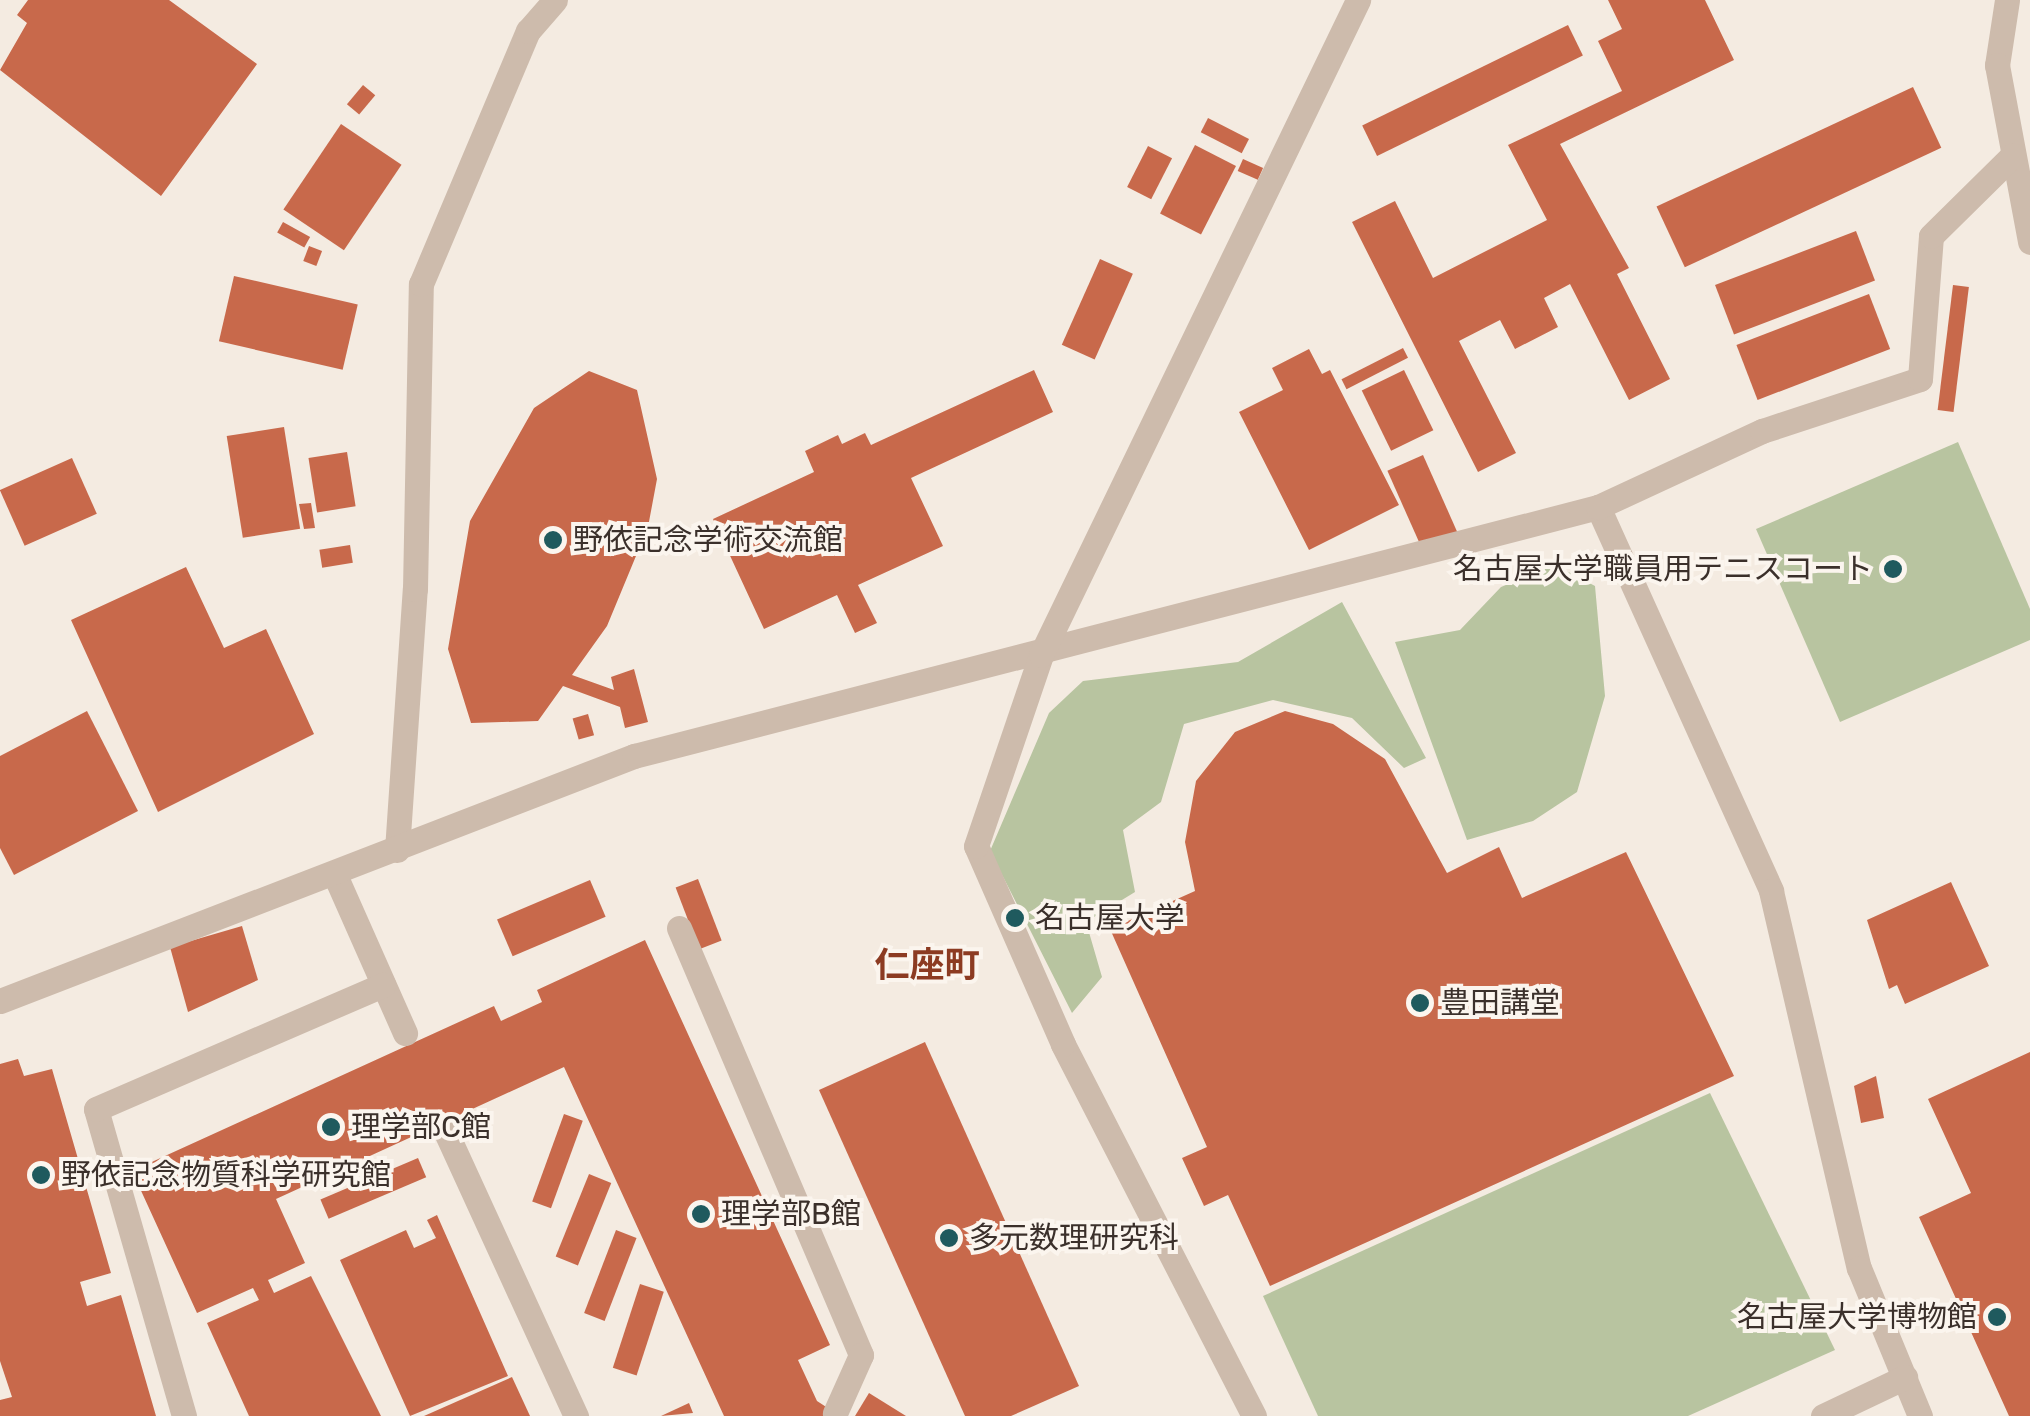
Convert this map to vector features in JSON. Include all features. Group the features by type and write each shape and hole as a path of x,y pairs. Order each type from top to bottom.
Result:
{"street":[{"path":"397,850 415,589 421,284 528,31 555,0"},
{"path":"1254,1416 1063,1044 976,846 1041,655 1358,0"},
{"path":"2007,0 1997,66 2030,242"},
{"path":"0,1001 335,876 634,756 1041,655 1598,507 1762,431 1920,379 1931,236 2013,155"},
{"path":"1598,507 1770,890 1859,1268 1920,1416"},
{"path":"335,876 406,1033"},
{"path":"679,928 861,1355 835,1412"},
{"path":"184,1416 96,1109 384,985"},
{"path":"445,1130 576,1416"},
{"path":"1823,1416 1905,1377"}],"green space":[{"name":"名古屋大学職員用テニスコート","path":"1958,442 2030,609 2030,640 1840,722 1756,529"},
{"path":"1555,565 1595,586 1605,696 1577,792 1533,821 1467,840 1395,642 1460,630 1501,587"},
{"path":"1342,602 1426,758 1404,768 1352,718 1273,700 1184,724 1161,802 1123,830 1135,892 1086,922 1102,977 1072,1013 990,851 1049,713 1083,681 1238,662"},
{"path":"1710,1093 1835,1350 1688,1416 1318,1416 1263,1296"}],"building":[{"path":"28,0 169,0 257,64 161,196 0,70 27,23 17,15"},
{"path":"1608,0 1705,0 1734,60 1560,144 1629,268 1617,274 1670,379 1629,400 1570,284 1544,298 1558,327 1515,349 1500,320 1459,341 1516,453 1478,472 1352,222 1395,201 1433,278 1547,220 1508,145 1622,91 1598,41 1622,29"},
{"path":"1568,25 1583,56 1377,156 1362,125"},
{"path":"363,85 375,95 359,114 347,104"},
{"path":"1913,87 1941,148 1685,267 1657,207"},
{"path":"1208,118 1249,139 1242,153 1201,132"},
{"path":"341,124 402,165 344,250 283,209"},
{"path":"1195,145 1236,166 1201,234 1160,214"},
{"path":"1148,146 1172,158 1151,199 1127,187"},
{"path":"1243,159 1263,168 1258,180 1238,171"},
{"path":"283,222 310,237 304,248 277,232"},
{"path":"1856,231 1875,280 1734,335 1715,285"},
{"path":"309,246 322,251 316,266 303,261"},
{"path":"1100,259 1133,274 1095,360 1062,345"},
{"path":"234,276 358,305 343,370 219,341"},
{"path":"1953,285 1969,287 1954,412 1938,410"},
{"path":"1869,294 1890,349 1758,400 1736,345"},
{"path":"1403,348 1408,358 1347,389 1342,379"},
{"path":"1309,349 1322,374 1330,370 1399,505 1309,550 1239,412 1283,390 1272,368"},
{"path":"1034,370 1053,412 911,478 943,546 858,585 877,623 855,633 837,595 764,629 713,519 814,472 805,451 838,435 842,444 865,433 871,445"},
{"path":"1404,370 1433,430 1391,451 1362,391"},
{"name":"野依記念学術交流館","path":"589,371 637,390 657,479 648,527 607,626 572,675 614,690 611,677 634,669 648,722 625,728 620,707 563,686 538,721 471,723 448,649 470,521 534,408"},
{"path":"284,427 300,529 243,538 227,436"},
{"path":"347,452 356,506 317,512 308,458"},
{"path":"1423,455 1458,533 1422,549 1387,471"},
{"path":"72,458 97,514 25,546 0,490"},
{"path":"311,503 315,528 304,529 299,504"},
{"path":"350,545 353,563 322,568 319,550"},
{"path":"186,567 224,648 266,629 314,734 158,812 71,620"},
{"path":"87,711 138,811 14,875 0,848 0,756"},
{"name":"豊田講堂","path":"1285,711 1333,724 1385,759 1447,873 1499,847 1522,898 1626,852 1734,1076 1270,1286 1228,1195 1204,1206 1182,1158 1207,1147 1110,929 1195,891 1185,842 1196,781 1235,732"},
{"path":"588,714 594,735 579,740 573,718"},
{"path":"698,879 722,941 699,949 676,888"},
{"path":"590,880 606,917 513,956 497,919"},
{"path":"1951,882 1989,966 1905,1004 1897,985 1889,989 1867,920"},
{"path":"242,926 258,980 188,1012 170,947"},
{"path":"645,940 830,1345 798,1360 817,1401 840,1416 724,1416 564,1067 276,1199 305,1263 268,1280 274,1293 311,1276 381,1416 249,1416 207,1323 259,1300 253,1288 197,1313 132,1171 494,1006 501,1021 542,1002 537,990"},
{"name":"多元数理研究科","path":"925,1042 1079,1386 1011,1416 965,1416 819,1090"},
{"name":"名古屋大学博物館","path":"2030,1052 2030,1416 2009,1416 1919,1217 1971,1193 1928,1099"},
{"path":"18,1059 24,1076 52,1069 111,1273 80,1282 87,1306 121,1295 156,1416 0,1416 0,1400 12,1397 0,1361 0,1064"},
{"path":"1876,1076 1884,1118 1861,1123 1854,1086"},
{"path":"564,1114 583,1121 551,1208 532,1201"},
{"path":"418,1158 426,1177 329,1219 320,1199"},
{"path":"589,1174 611,1183 578,1266 556,1257"},
{"path":"437,1215 508,1376 410,1416 340,1260 406,1230 414,1248 436,1238 427,1220"},
{"path":"616,1230 637,1238 605,1321 584,1313"},
{"path":"640,1284 664,1292 637,1375 613,1368"},
{"path":"512,1377 530,1416 424,1416"},
{"path":"869,1393 906,1416 855,1416"},
{"path":"689,1403 693,1413 661,1416"}],"place":[{"name":"野依記念学術交流館","path":"553,540"},
{"name":"名古屋大学職員用テニスコート","path":"1893,569"},
{"name":"名古屋大学","path":"1015,918"},
{"name":"豊田講堂","path":"1420,1003"},
{"name":"理学部C館","path":"331,1127"},
{"name":"野依記念物質科学研究館","path":"41,1175"},
{"name":"理学部B館","path":"701,1214"},
{"name":"多元数理研究科","path":"949,1238"},
{"name":"名古屋大学博物館","path":"1997,1317"}],"district":[{"name":"仁座町","path":"927,965"}]}
